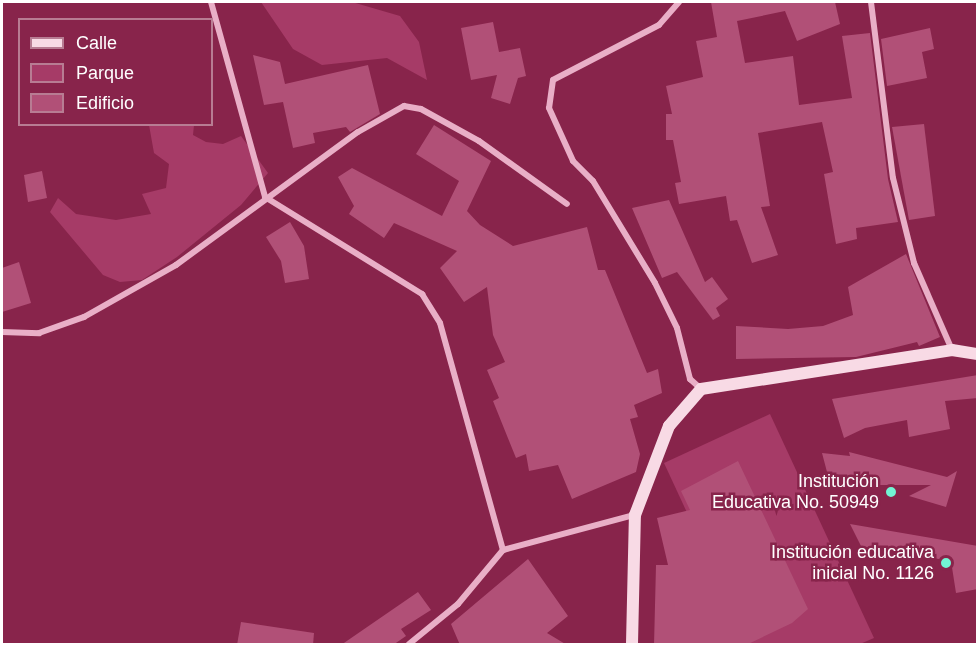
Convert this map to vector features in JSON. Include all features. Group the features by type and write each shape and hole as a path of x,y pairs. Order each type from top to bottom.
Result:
{"main road":[{"path":"632,645 634,515 669,426 701,389 952,350 978,354"}],"street":[{"path":"211,2 265,197 422,294 432,308 448,343 503,550"},
{"path":"679,2 659,25 553,80 549,108 573,161 593,181 655,283 677,328 690,379 701,389"},
{"path":"871,2 893,178 914,263 952,350"},
{"path":"2,333 39,333 84,317 176,265 265,197 388,111 404,106 421,109 479,141 567,204"},
{"path":"409,645 458,604 503,550 634,515"}],"green space":[{"path":"261,2 352,2 400,16 419,42 427,80 387,58 322,65 293,49"},
{"path":"149,126 194,126 193,135 206,142 223,144 241,136 268,173 241,205 177,257 142,280 120,282 103,275 50,212 58,198 76,214 116,220 151,214 142,194 166,188 169,164 154,153"},
{"path":"770,414 874,638 860,644 748,644 664,463"}],"building":[{"path":"711,2 835,2 840,24 797,41 785,11 737,21 745,63 793,56 799,105 852,98 842,36 870,33 888,179 898,222 856,228 857,239 836,244 824,174 833,172 822,122 758,133 770,206 761,207 778,255 752,263 737,220 730,221 726,196 679,204 675,183 681,182 673,140 666,140 666,114 672,114 666,86 703,77 696,41 717,37"},
{"path":"493,22 499,52 520,48 526,76 518,78 510,104 491,98 497,75 471,80 461,28"},
{"path":"930,28 934,49 922,52 927,78 887,86 881,39"},
{"path":"253,55 280,62 285,84 368,65 380,114 350,132 346,127 313,133 315,143 293,148 283,102 264,105"},
{"path":"924,124 935,216 909,220 892,127"},
{"path":"434,125 491,161 467,211 480,225 513,246 587,227 598,270 605,270 647,373 658,369 662,393 634,405 638,417 630,419 640,454 636,472 572,499 558,465 529,471 526,454 516,458 493,401 499,398 487,370 505,362 493,335 487,287 464,302 440,268 457,251 394,223 384,238 349,214 354,206 338,177 352,168 442,216 459,181 416,154"},
{"path":"42,171 47,198 28,202 24,175"},
{"path":"669,200 705,282 712,277 728,299 716,308 720,316 713,320 677,272 662,278 632,208"},
{"path":"290,222 304,246 309,279 285,283 281,261 266,237"},
{"path":"906,254 940,337 919,346 917,342 856,357 736,359 736,326 788,329 823,326 853,315 848,287"},
{"path":"19,262 31,303 2,312 2,268"},
{"path":"978,375 978,398 945,401 950,429 909,437 907,420 865,428 844,438 832,399"},
{"path":"849,452 947,477 957,471 946,507 909,496 931,485 870,485 827,472 822,453 850,456"},
{"path":"738,461 808,609 792,623 746,645 654,645 656,565 668,565 657,518 690,510 681,491"},
{"path":"850,524 978,546 978,589 956,593 951,561 861,546"},
{"path":"528,559 568,616 547,633 567,645 460,645 451,624"},
{"path":"418,592 431,610 401,629 406,636 393,645 341,645"},
{"path":"241,622 314,633 313,645 237,645"}],"place":[{"name":"Institución Educativa No. 50949","path":"891,492"},
{"name":"Institución educativa inicial No. 1126","path":"946,563"}]}
